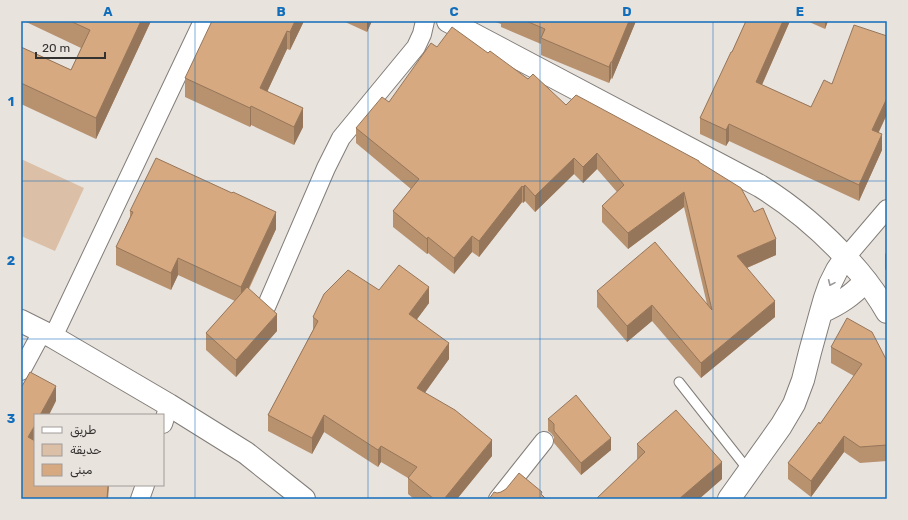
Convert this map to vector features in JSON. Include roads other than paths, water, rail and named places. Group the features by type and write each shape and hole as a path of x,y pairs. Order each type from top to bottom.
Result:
{"street":[{"path":"21,371 48,334 203,21"},
{"path":"266,307 329,162 341,138 416,47 422,34 425,21"},
{"path":"448,21 780,198 826,236 846,256 866,281 887,312"},
{"path":"729,499 781,426 794,404 803,380 825,298 837,270 846,256 887,210"},
{"path":"821,312 846,299 857,291 866,281"},
{"path":"21,322 48,334 166,414 246,453 304,499"},
{"path":"498,499 544,441"},
{"path":"140,499 145,486"}],"lane":[{"path":"679,382 748,471"}]}
